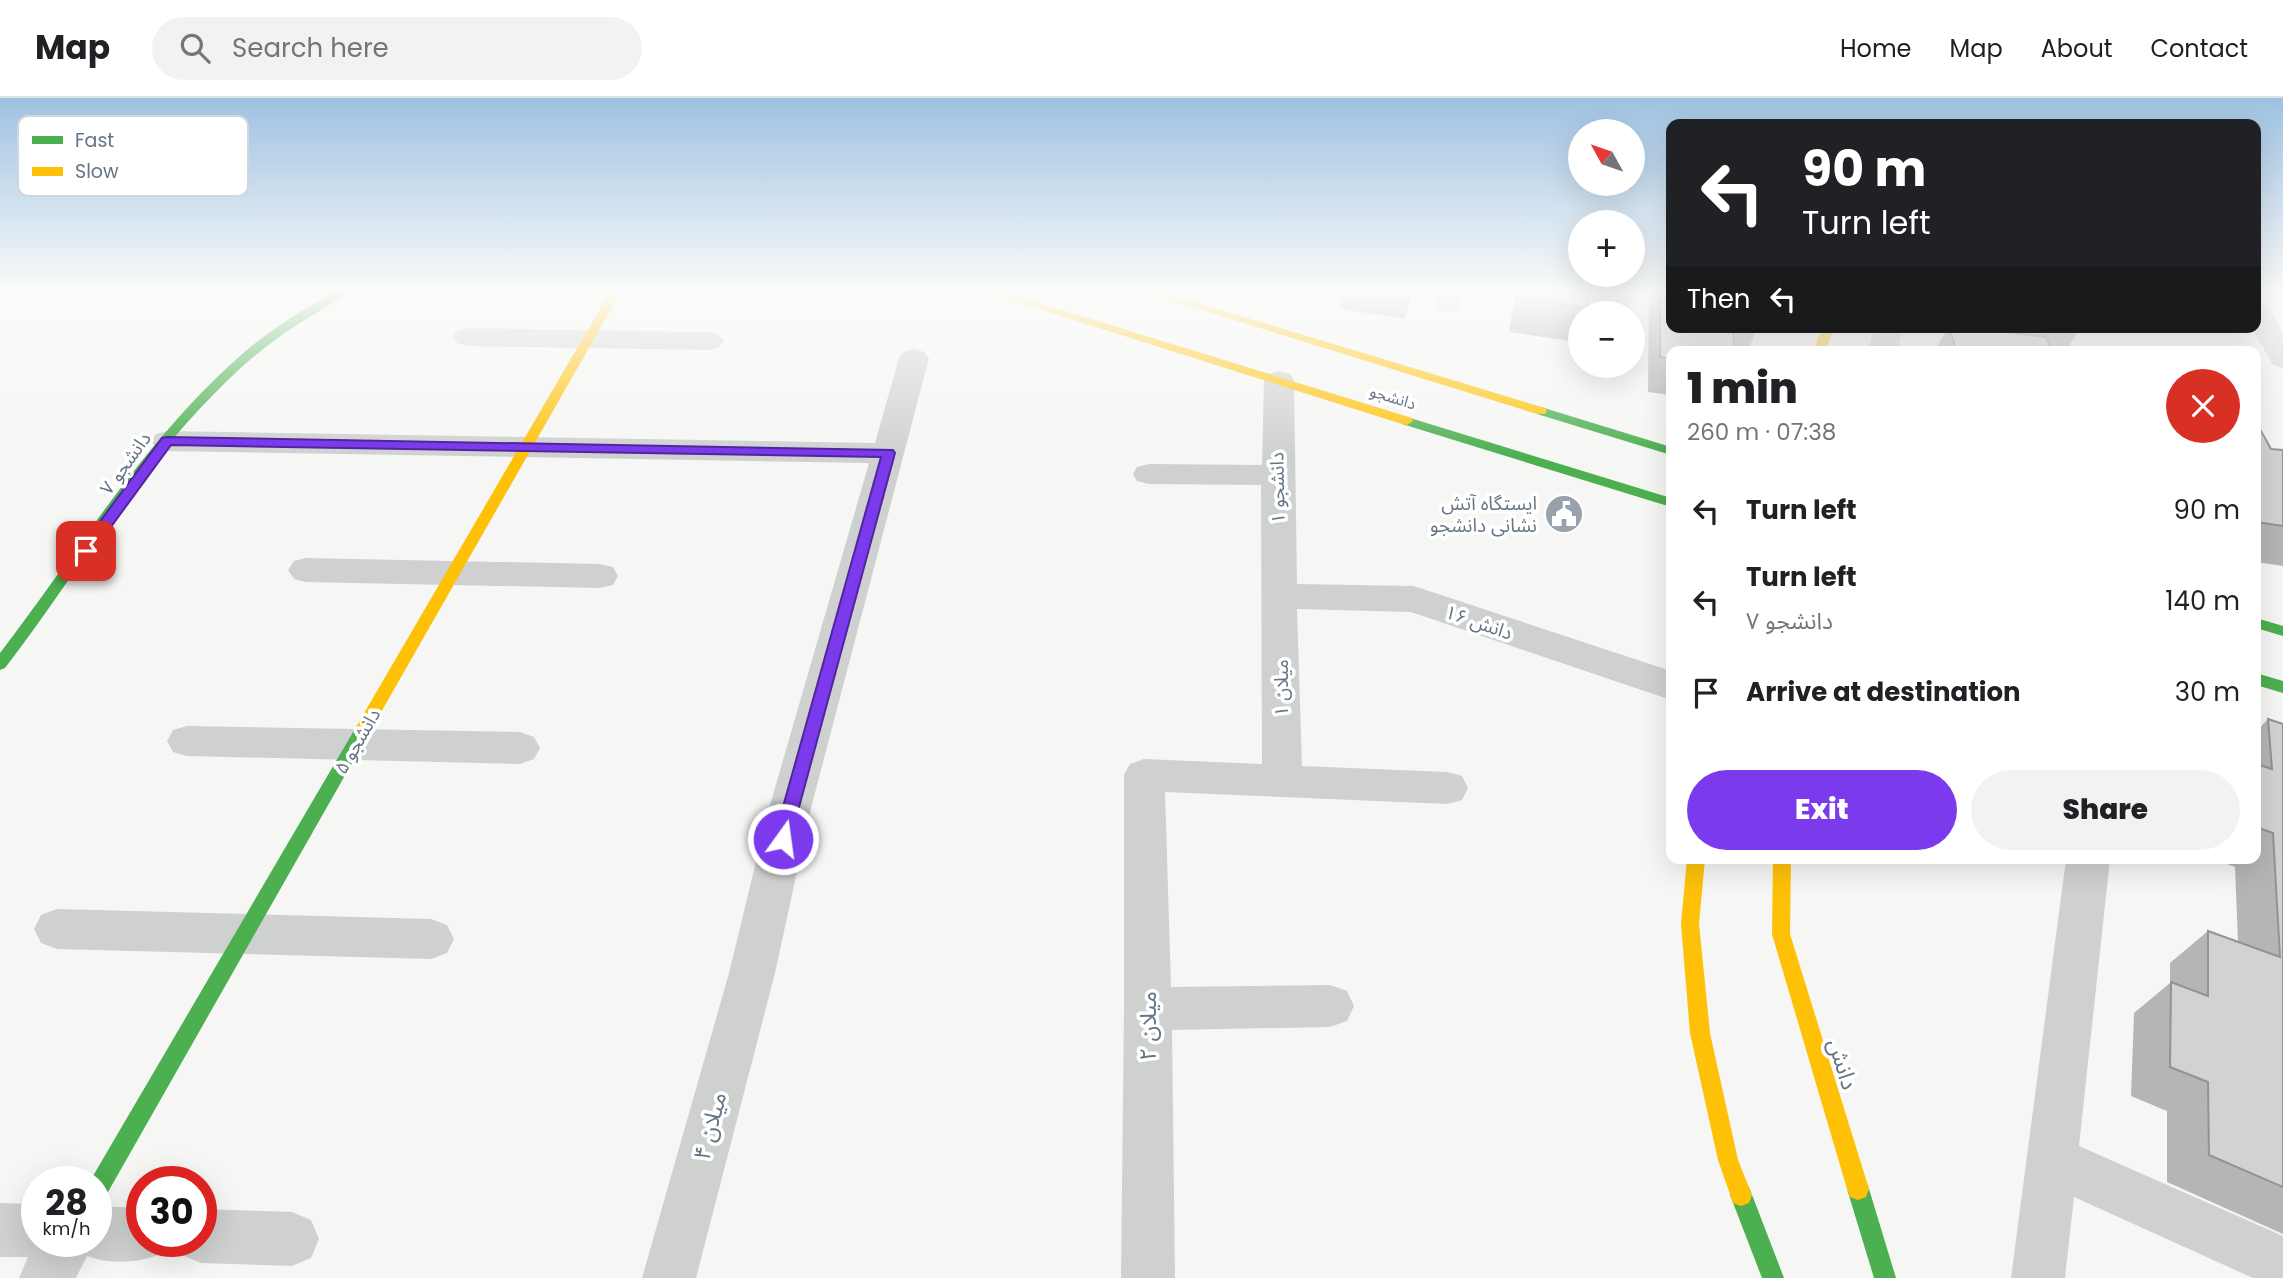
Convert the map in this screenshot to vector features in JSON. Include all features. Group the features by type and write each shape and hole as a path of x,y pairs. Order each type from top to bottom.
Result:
{"main road":[{"name":"دانشجو ۷","path":"7,647 167,441 233,368 263,345"},
{"name":"دانشجو ۵","path":"110,1166 584,345"},
{"name":"دانشجو","path":"1164,345 1666,501"},
{"name":"دانشجو","path":"1323,345 1666,449"},
{"path":"2261,624 2283,631"},
{"path":"2261,680 2283,687"},
{"path":"1696,864 1690,924 1700,1033 1728,1160 1773,1278"},
{"name":"دانش","path":"1782,864 1781,934 1885,1278"}],"street":[{"name":"میلان ۴","path":"668,1278 752,973 789,812 914,358"},
{"name":"دانشجو ۱","path":"1279,380 1276,475 1281,596"},
{"path":"167,441 888,453"},
{"path":"1149,474 1276,475"},
{"path":"306,570 600,576"},
{"name":"دانش ۱۶","path":"1281,596 1413,599 1666,685"},
{"name":"میلان ۱","path":"1281,596 1282,779"},
{"path":"187,741 520,748"},
{"name":"میلان ۲","path":"1148,1278 1148,1009 1144,775 1282,779"},
{"path":"1282,779 1447,788"},
{"path":"2038,1278 2087,864"},
{"path":"57,929 431,939"},
{"path":"1148,1009 1330,1006"},
{"path":"2051,1160 2283,1264"},
{"path":"0,1230 21,1231"},
{"path":"217,1237 292,1239"},
{"path":"46,1278 58,1257"}],"building":[{"path":"1660,345 1734,345 1666,346 1666,358 1660,357"},
{"path":"1955,345 2050,346 1955,346"},
{"path":"2261,431 2271,449 2283,450 2283,526 2261,523"},
{"path":"2268,719 2283,724 2283,1187 2209,1155 2208,1082 2170,1067 2171,982 2208,996 2208,931 2280,957 2273,833 2261,829 2261,766 2272,769"}],"traffic: fast":[{"path":"0,664 177,427 209,392 261,345"},
{"path":"1541,411 1666,449"},
{"path":"1407,421 1666,501"},
{"path":"2261,624 2283,631"},
{"path":"2261,680 2283,687"},
{"path":"110,1166 362,731"},
{"path":"1858,1189 1885,1278"},
{"path":"1741,1195 1773,1278"}],"traffic: slow":[{"path":"362,731 585,345"},
{"path":"1162,345 1407,421"},
{"path":"1324,345 1541,411"},
{"path":"1696,864 1690,924 1700,1033 1728,1160 1741,1195"},
{"path":"1782,864 1781,934 1858,1189"}],"place":[{"name":"ایستگاه آتش نشانی دانشجو","path":"1564,514"}],"route":[{"path":"86,551 167,441 888,453 783,839"}]}
